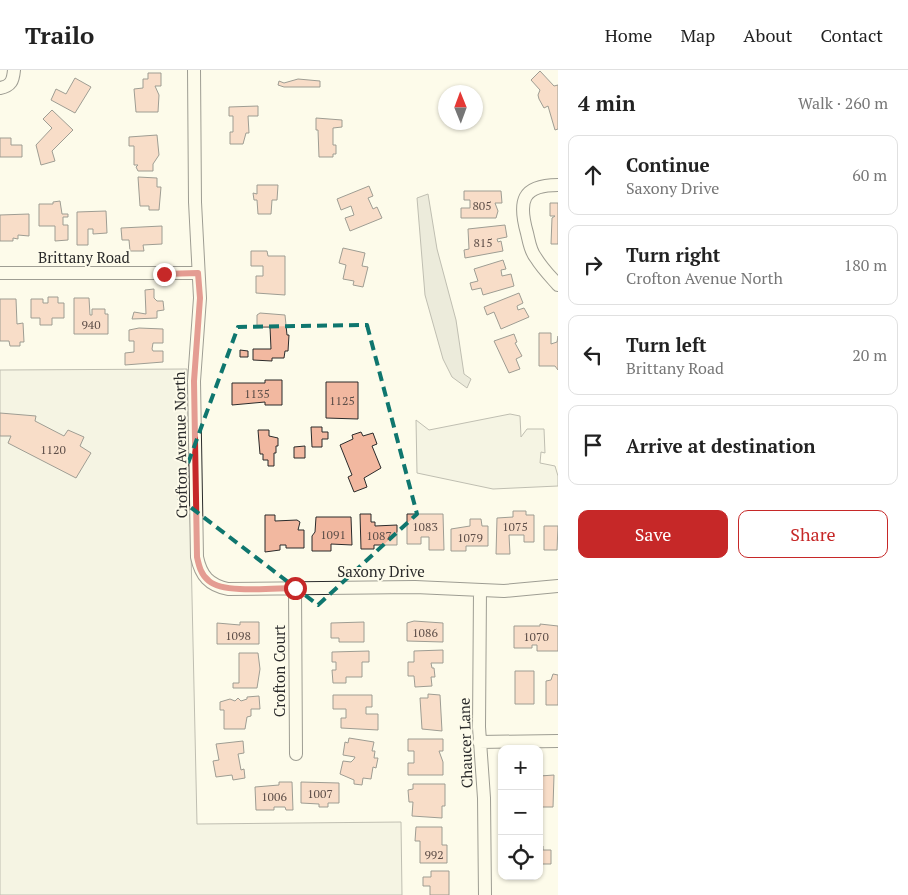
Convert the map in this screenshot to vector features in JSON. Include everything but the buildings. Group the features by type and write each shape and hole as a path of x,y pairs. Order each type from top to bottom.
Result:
{"street":[{"path":"0,88 7,87 11,83 14,70"},
{"name":"Crofton Avenue North","path":"194,70 195,202 200,298 194,381 197,557 200,570 206,578"},
{"path":"558,185 542,185 535,188 524,198 522,207 532,251 558,285"},
{"name":"Brittany Road","path":"0,273 198,273"},
{"name":"Saxony Drive","path":"206,578 217,586 228,588 415,587 504,591 558,586"},
{"name":"Crofton Court","path":"295,588 296,754"},
{"name":"Chaucer Lane","path":"480,590 479,742 484,798 485,895"},
{"path":"479,742 558,741"}],"highlighted area":[{"path":"367,325 417,514 318,605 176,496 238,327"}],"shaded area":[{"path":"428,194 437,249 456,320 464,374 471,379 467,388 452,377 443,359 425,295 417,198"},
{"path":"187,369 197,824 401,822 402,895 0,895 0,370"},
{"path":"510,414 520,416 521,437 527,429 544,429 545,453 541,452 540,463 555,466 558,486 493,489 417,473 416,420 429,430"}],"route":[{"path":"164,274 198,273 200,298 194,381 198,495 197,557 200,570 210,582 217,586 228,588 295,588"}]}
